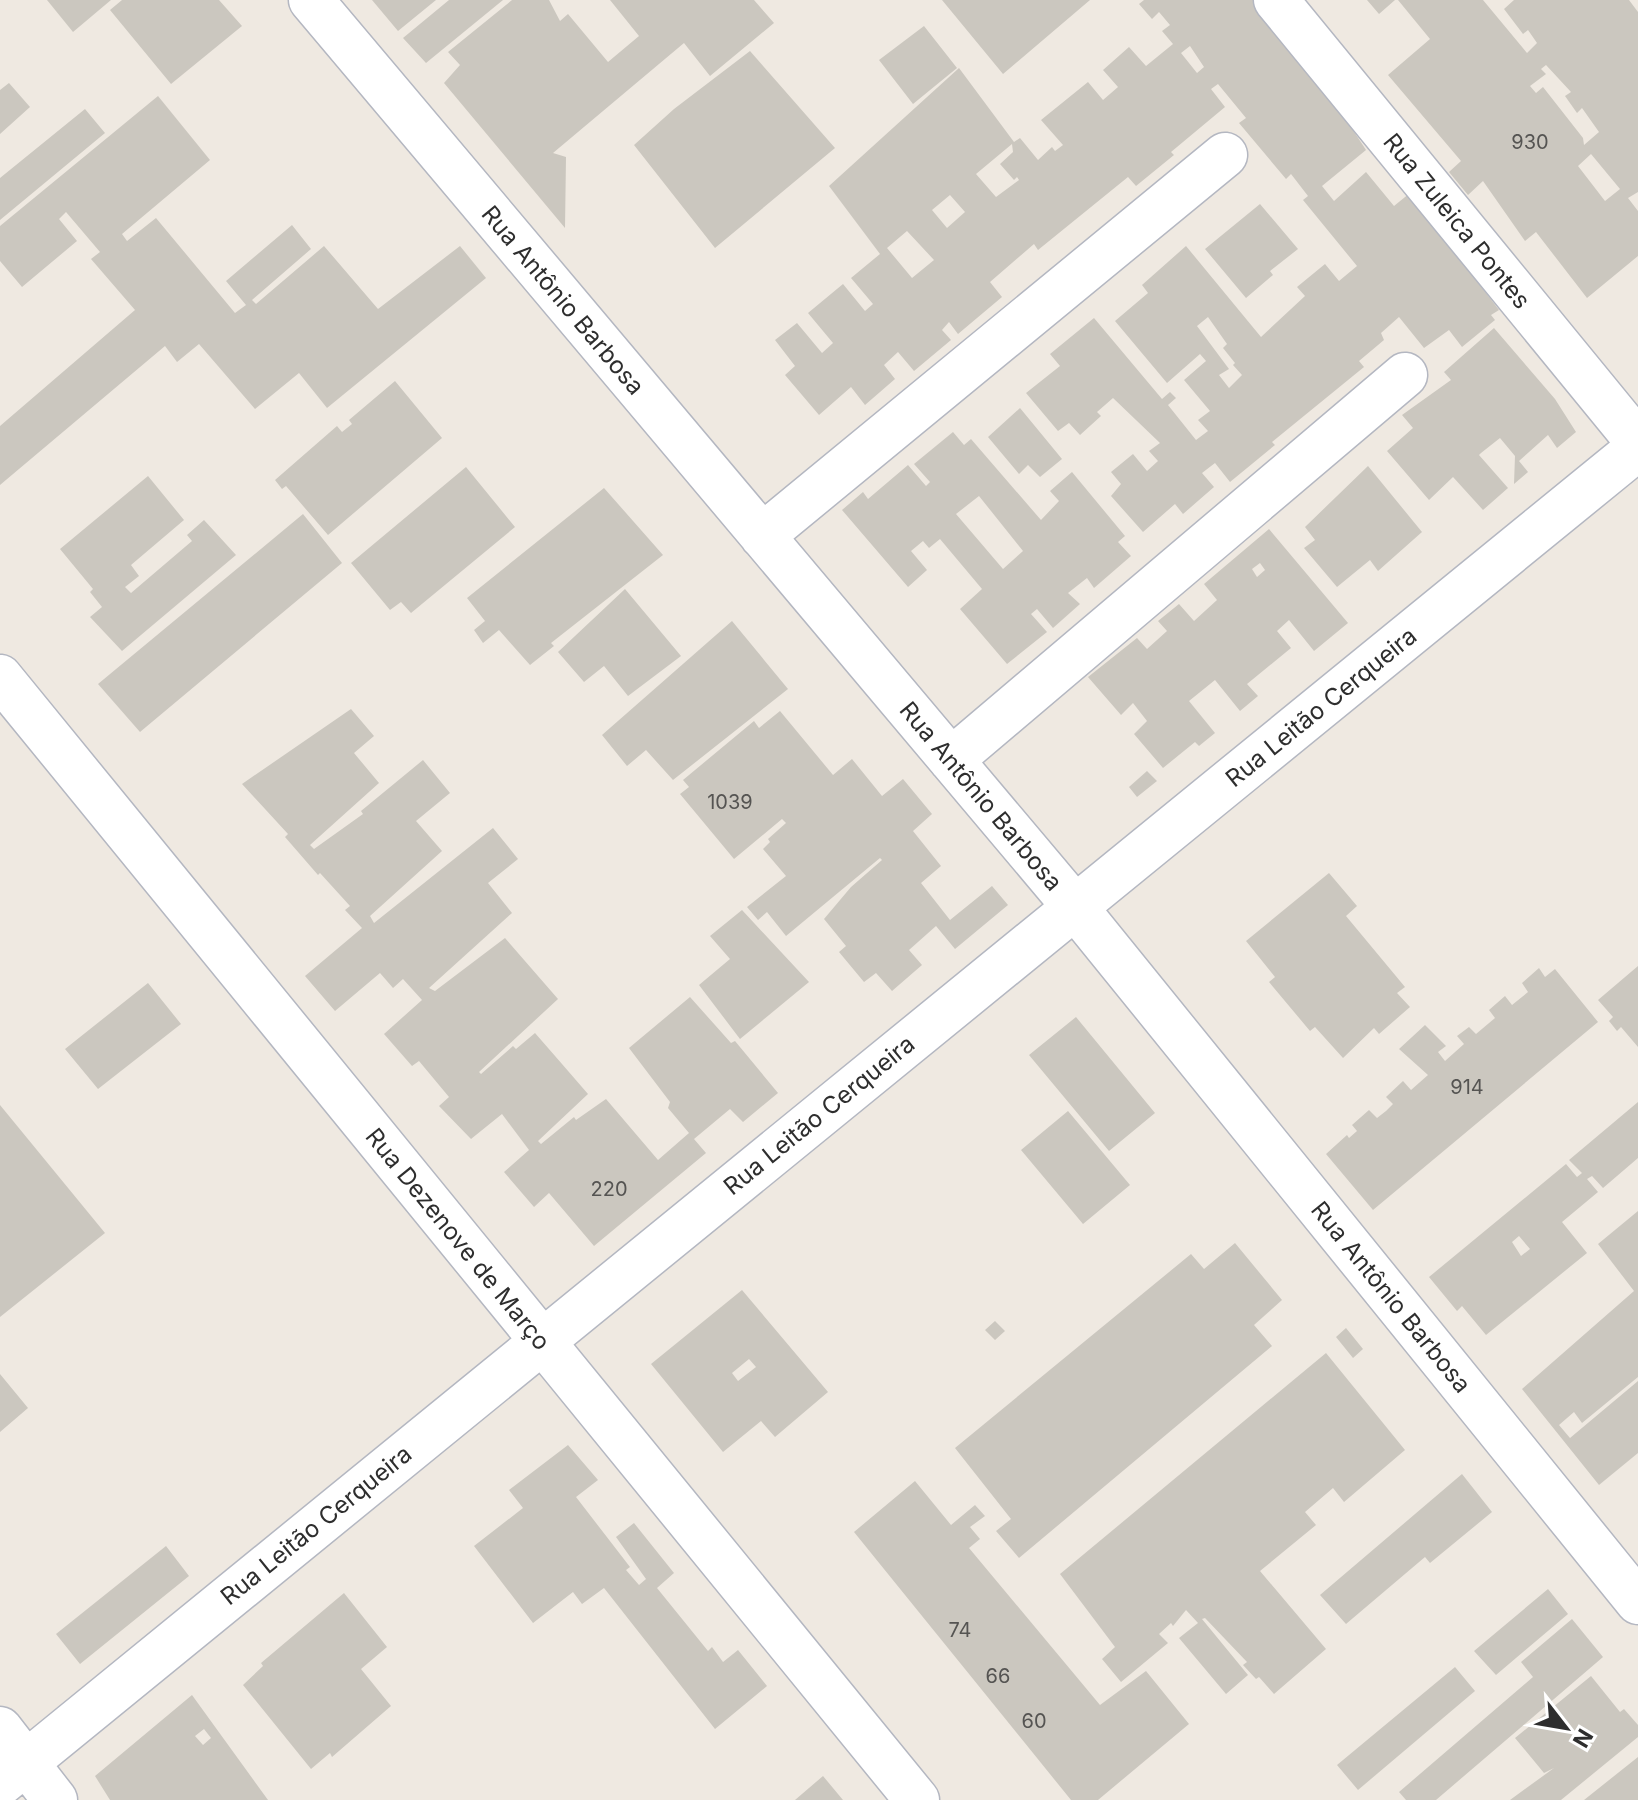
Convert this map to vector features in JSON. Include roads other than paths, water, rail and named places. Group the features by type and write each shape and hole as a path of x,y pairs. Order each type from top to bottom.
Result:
{"street":[{"name":"Rua Antônio Barbosa","path":"311,0 1075,907 1638,1602"},
{"name":"Rua Zuleica Pontes","path":"1276,0 1638,445"},
{"path":"762,536 1225,155"},
{"path":"951,760 1405,375"},
{"name":"Rua Leitão Cerqueira","path":"8,1759 541,1340 1638,445"},
{"name":"Rua Dezenove de Março","path":"0,677 917,1800"},
{"path":"8,1759 55,1800"}]}
